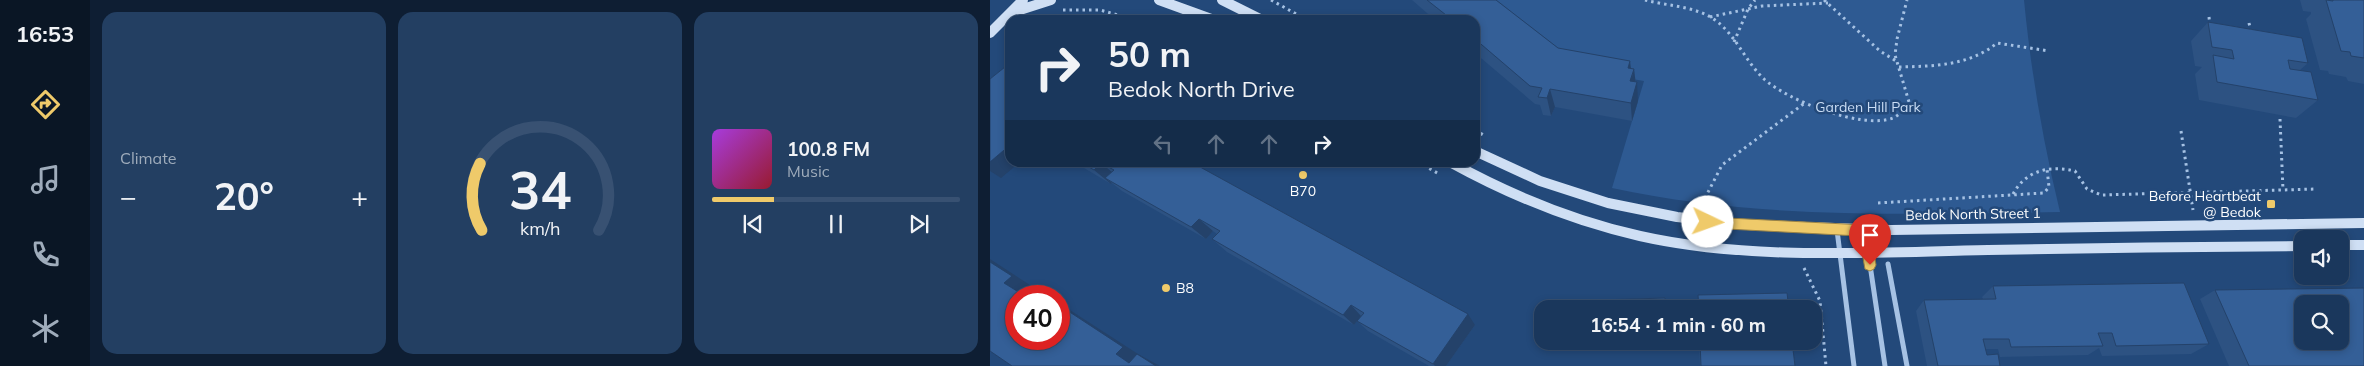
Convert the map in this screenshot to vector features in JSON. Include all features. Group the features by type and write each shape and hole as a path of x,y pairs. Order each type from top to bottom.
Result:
{"street":[{"path":"1010,13 1024,0"},
{"path":"1010,13 1051,0"},
{"path":"1159,0 1200,15"},
{"path":"1222,0 1252,15"},
{"path":"990,33 1005,18"},
{"name":"Bedok North Street 1","path":"1480,154 1501,165 1546,183 1621,206 1708,222 1865,231 2364,223"},
{"path":"1458,167 1487,184 1571,217 1620,230 1708,246 1840,253 2294,246"},
{"path":"1837,230 1854,366"},
{"path":"1865,231 1884,366"},
{"path":"2349,245 2364,245"},
{"path":"1888,264 1907,366"}],"path":[{"path":"1271,0 1298,15"},
{"path":"1645,0 1710,17 1715,20 1765,80 1807,102 1851,118 1874,120 1891,118 1903,111 1909,102 1907,87 1896,61 1880,51 1824,0"},
{"path":"1734,42 1748,9 1755,0"},
{"path":"1896,61 1900,24 1907,0"},
{"path":"1710,17 1786,4 1828,3"},
{"path":"1055,11 1088,7 1121,15"},
{"path":"2208,17 2210,26"},
{"path":"2249,23 2253,38"},
{"path":"1899,67 1933,66 1963,61 1988,51 1997,43 2049,51"},
{"path":"1709,188 1722,165 1807,102"},
{"path":"2280,119 2283,190"},
{"path":"2182,131 2189,192"},
{"path":"2013,194 2016,187 2028,175 2035,171 2047,169 2075,171 2086,190 2092,194 2317,190"},
{"path":"1878,203 2047,191 2049,184 2047,169"},
{"path":"1804,268 1820,301 1826,366"}],"green space":[{"name":"Garden Hill Park","path":"1494,0 2024,0 2038,107 2060,212 1891,214 1779,210 1723,206 1612,188 1644,81 1562,67"}],"building":[{"path":"1427,0 1496,0 1558,48 1630,61 1628,68 1634,69 1630,81 1637,82 1631,103 1550,89 1547,98 1538,97 1542,88 1530,86 1480,43 1480,15 1446,15"},
{"path":"2326,0 2364,0 2364,58 2351,56 2350,52 2341,51"},
{"path":"2208,22 2302,38 2308,63 2288,60 2290,69 2311,72 2318,100 2217,82 2213,55 2234,59 2232,50 2212,47"},
{"path":"1005,67 1005,149 990,162 990,79"},
{"path":"1108,167 1200,167 1468,314 1433,364 1357,321 1364,313 1351,305 1343,315 1212,239 1220,231 1199,219 1191,227 1105,178 1114,170"},
{"path":"990,262 1012,276 1004,283 1007,285 1005,285 1005,350 1070,350 1070,312 1123,347 1116,354 1129,363 1137,354 1156,366 1012,366 990,351"},
{"path":"2184,283 2209,344 2116,346 2112,333 2098,333 2103,346 2011,347 2009,339 1983,339 1987,355 1998,354 2000,366 1938,366 1924,300 1996,299 1993,286"},
{"path":"2364,288 2364,366 2249,366 2215,290"},
{"path":"1787,293 1788,300 1698,300 1698,295"},
{"path":"1665,298 1665,300 1600,300"},
{"path":"1700,350 1793,350 1795,366 1701,366"}],"place":[{"name":"B70","path":"1303,175"},
{"name":"Before Heartbeat @ Bedok","path":"2271,204"},
{"name":"B8","path":"1166,288"}],"route":[{"path":"1708,222 1865,231 1870,265"}]}
